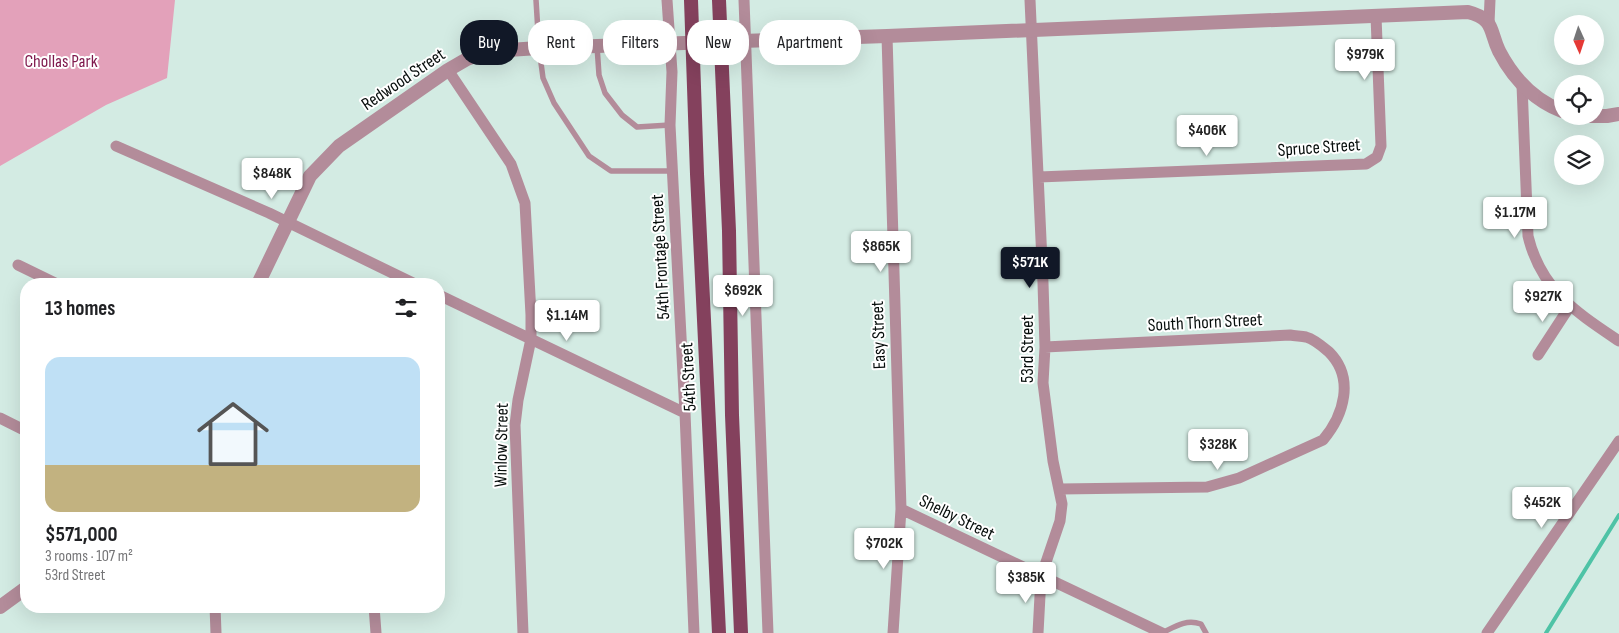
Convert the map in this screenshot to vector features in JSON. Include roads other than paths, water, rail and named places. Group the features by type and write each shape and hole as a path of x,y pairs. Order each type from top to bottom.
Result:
{"main road":[{"name":"54th Street","path":"691,0 691,20"},
{"path":"719,0 720,20"},
{"name":"54th Street","path":"693,65 719,633"},
{"path":"722,65 729,231 732,415 741,633"}],"street":[{"name":"54th Frontage Street","path":"667,0 668,20"},
{"path":"744,0 745,20"},
{"name":"53rd Street","path":"1030,0 1040,177 1045,347 1044,383 1053,461 1062,504 1060,521 1041,577 1038,633"},
{"path":"1490,0 1489,23 1499,52 1522,85 1542,102 1554,107"},
{"name":"Redwood Street","path":"749,41 1468,12 1479,15 1489,23"},
{"name":"Spruce Street","path":"1040,177 1366,164 1378,157 1381,146 1376,16"},
{"name":"Easy Street","path":"887,36 901,509 893,633"},
{"name":"Redwood Street","path":"593,45 603,45"},
{"name":"Redwood Street","path":"261,278 310,176 339,146 448,70 467,59 490,51 528,49"},
{"name":"54th Frontage Street","path":"671,65 670,125 694,633"},
{"path":"747,65 768,633"},
{"name":"Winlow Street","path":"448,70 511,164 525,203 531,339 518,400 515,425 523,633"},
{"path":"1522,85 1528,236 1540,271 1554,291 1570,306 1619,341"},
{"path":"1604,115 1619,114"},
{"path":"116,146 288,222 403,278"},
{"path":"18,265 45,278"},
{"path":"445,298 685,414"},
{"path":"1538,355 1570,306"},
{"name":"South Thorn Street","path":"1045,347 1290,335 1306,337 1324,347 1337,362 1345,381 1341,411 1332,430 1323,440 1239,478 1208,487 1060,489"},
{"path":"0,418 20,428"},
{"path":"1488,633 1619,441"},
{"name":"Shelby Street","path":"901,509 1162,633"},
{"path":"0,606 20,592"},
{"path":"215,613 216,633"},
{"path":"375,613 376,633"}],"lane":[{"path":"536,0 537,20"},
{"path":"597,45 599,75 605,93 622,115 637,127 670,125"},
{"path":"541,65 543,78 554,103 590,156 611,171 672,171"},
{"path":"1162,633 1185,622 1192,621 1201,624 1206,633"}],"waterway":[{"path":"1546,633 1619,515"}],"park label":[{"name":"Chollas Park","path":"61,61"}]}
